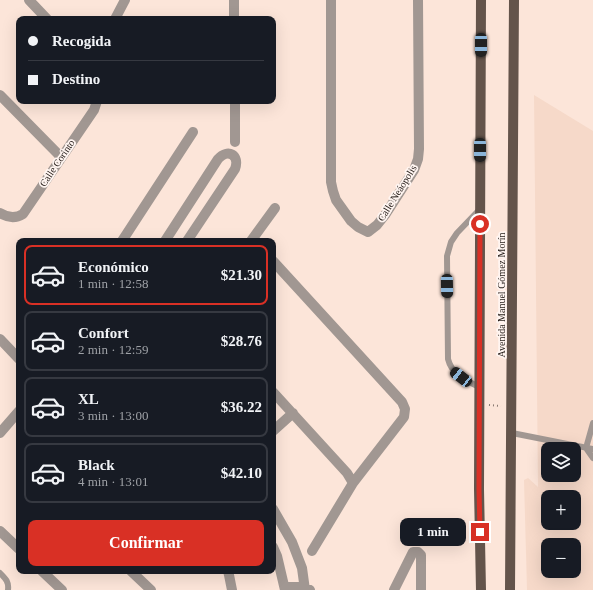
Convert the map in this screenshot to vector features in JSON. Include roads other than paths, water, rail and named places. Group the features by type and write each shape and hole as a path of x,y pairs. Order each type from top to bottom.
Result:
{"main road":[{"path":"481,0 479,489 482,590"},
{"name":"Avenida Manuel Gómez Morín","path":"510,590 514,0"}],"street":[{"path":"29,0 44,16"},
{"path":"117,16 125,0"},
{"path":"234,0 234,16"},
{"name":"Calle Neáopolis","path":"331,0 331,182 336,200 358,228 368,232 377,225 385,215 414,170 418,159 418,0"},
{"path":"0,95 61,157"},
{"name":"Calle Corinto","path":"0,213 10,217 17,217 23,214 94,110 96,104"},
{"path":"235,104 235,142"},
{"path":"124,238 194,132"},
{"path":"168,238 218,159 225,153 231,154 236,158 237,164 235,169 189,238"},
{"path":"254,238 275,208"},
{"path":"276,264 402,402 405,409 404,418 353,483 312,551"},
{"path":"0,339 16,356"},
{"path":"276,398 293,413 347,473 353,483"},
{"path":"276,428 293,413"},
{"path":"0,433 16,415"},
{"path":"276,514 292,542 302,568 306,589 285,588 276,554"},
{"path":"0,531 16,546"},
{"path":"394,590 413,552 418,552 421,555 422,590"},
{"path":"45,574 62,590"},
{"path":"134,574 151,590"},
{"path":"229,574 232,590"}],"lane":[{"path":"480,209 457,233 451,242 447,256 448,359 455,372 461,377 480,387"},
{"path":"586,448 593,423"},
{"path":"512,433 593,449"},
{"path":"586,448 593,458"},
{"path":"0,573 8,580 8,590"}]}
